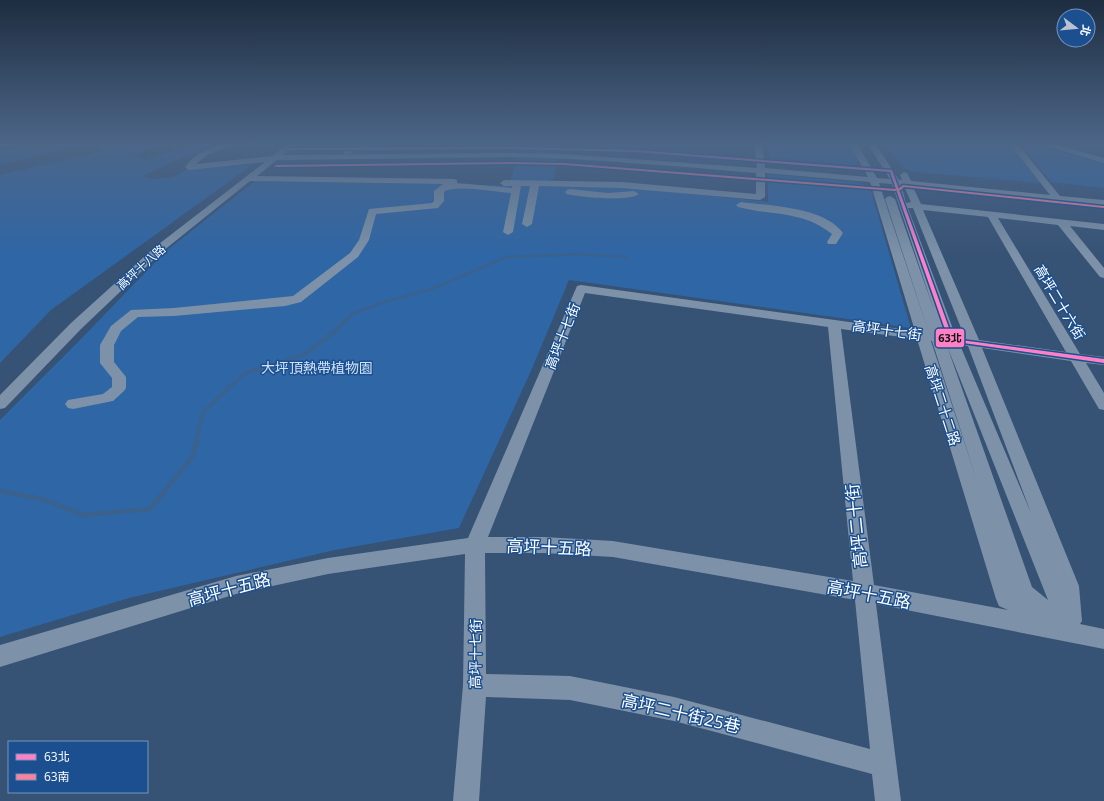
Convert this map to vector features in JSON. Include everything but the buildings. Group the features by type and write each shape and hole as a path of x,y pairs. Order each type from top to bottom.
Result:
{"street":[{"name":"高坪十八路","path":"0,404 76,326 160,249 249,180"},
{"path":"297,180 516,187"},
{"path":"74,404 108,398 118,388 119,377 107,363 107,344 116,329 135,312 174,312 285,302 297,299 354,255 364,240 372,211 435,206 439,201 439,192 444,187 622,185 760,197 761,180"},
{"name":"高坪二十二路","path":"890,180 891,203 1024,593 1071,632"},
{"name":"高坪二十二路","path":"894,180 917,206 973,342 1069,586 1071,632"},
{"path":"932,180 1104,199"},
{"path":"1044,180 1054,193"},
{"path":"1034,186 1054,193 1104,203"},
{"path":"508,232 516,187"},
{"path":"534,187 608,196 631,194 683,200"},
{"path":"527,224 534,187"},
{"path":"1054,193 1065,190"},
{"path":"1081,191 1104,194"},
{"path":"697,201 737,204 812,216 828,224 838,233 832,242"},
{"path":"891,203 1104,227"},
{"name":"高坪二十六街","path":"991,214 1104,405"},
{"path":"1062,223 1104,275"},
{"name":"高坪十七街","path":"466,801 475,685 475,545 581,289 1104,361"},
{"name":"高坪二十街","path":"834,323 863,592 888,801"},
{"name":"高坪二十二路","path":"936,337 1071,632"},
{"name":"高坪十五路","path":"0,656 236,585 328,566 475,545 544,545 613,549 863,592 1104,639"},
{"name":"高坪二十街25巷","path":"475,685 570,688 674,709 884,765"}],"green space":[{"path":"0,180 231,180 51,310 0,363"},
{"path":"510,180 550,180 548,182"},
{"name":"大坪頂熱帶植物園","path":"768,180 839,180 857,182 870,187 911,328 569,280 531,371 459,528 335,550 129,598 0,637 0,420 167,250 255,181 623,187 768,202"},
{"path":"1010,180 1038,180 1040,183"},
{"path":"1050,180 1104,180 1104,188 1051,182"}],"waterway":[{"path":"196,441 203,412 245,373 304,355 336,330 352,314 384,302 429,290 506,257 579,254 627,257"},
{"path":"0,491 42,499 83,515 150,509 193,456 197,440"}],"transit line":[{"name":"63南","path":"773,180 895,190 900,189 903,186 1103,207"},
{"name":"63北","path":"894,180 951,340 1104,361"}]}
